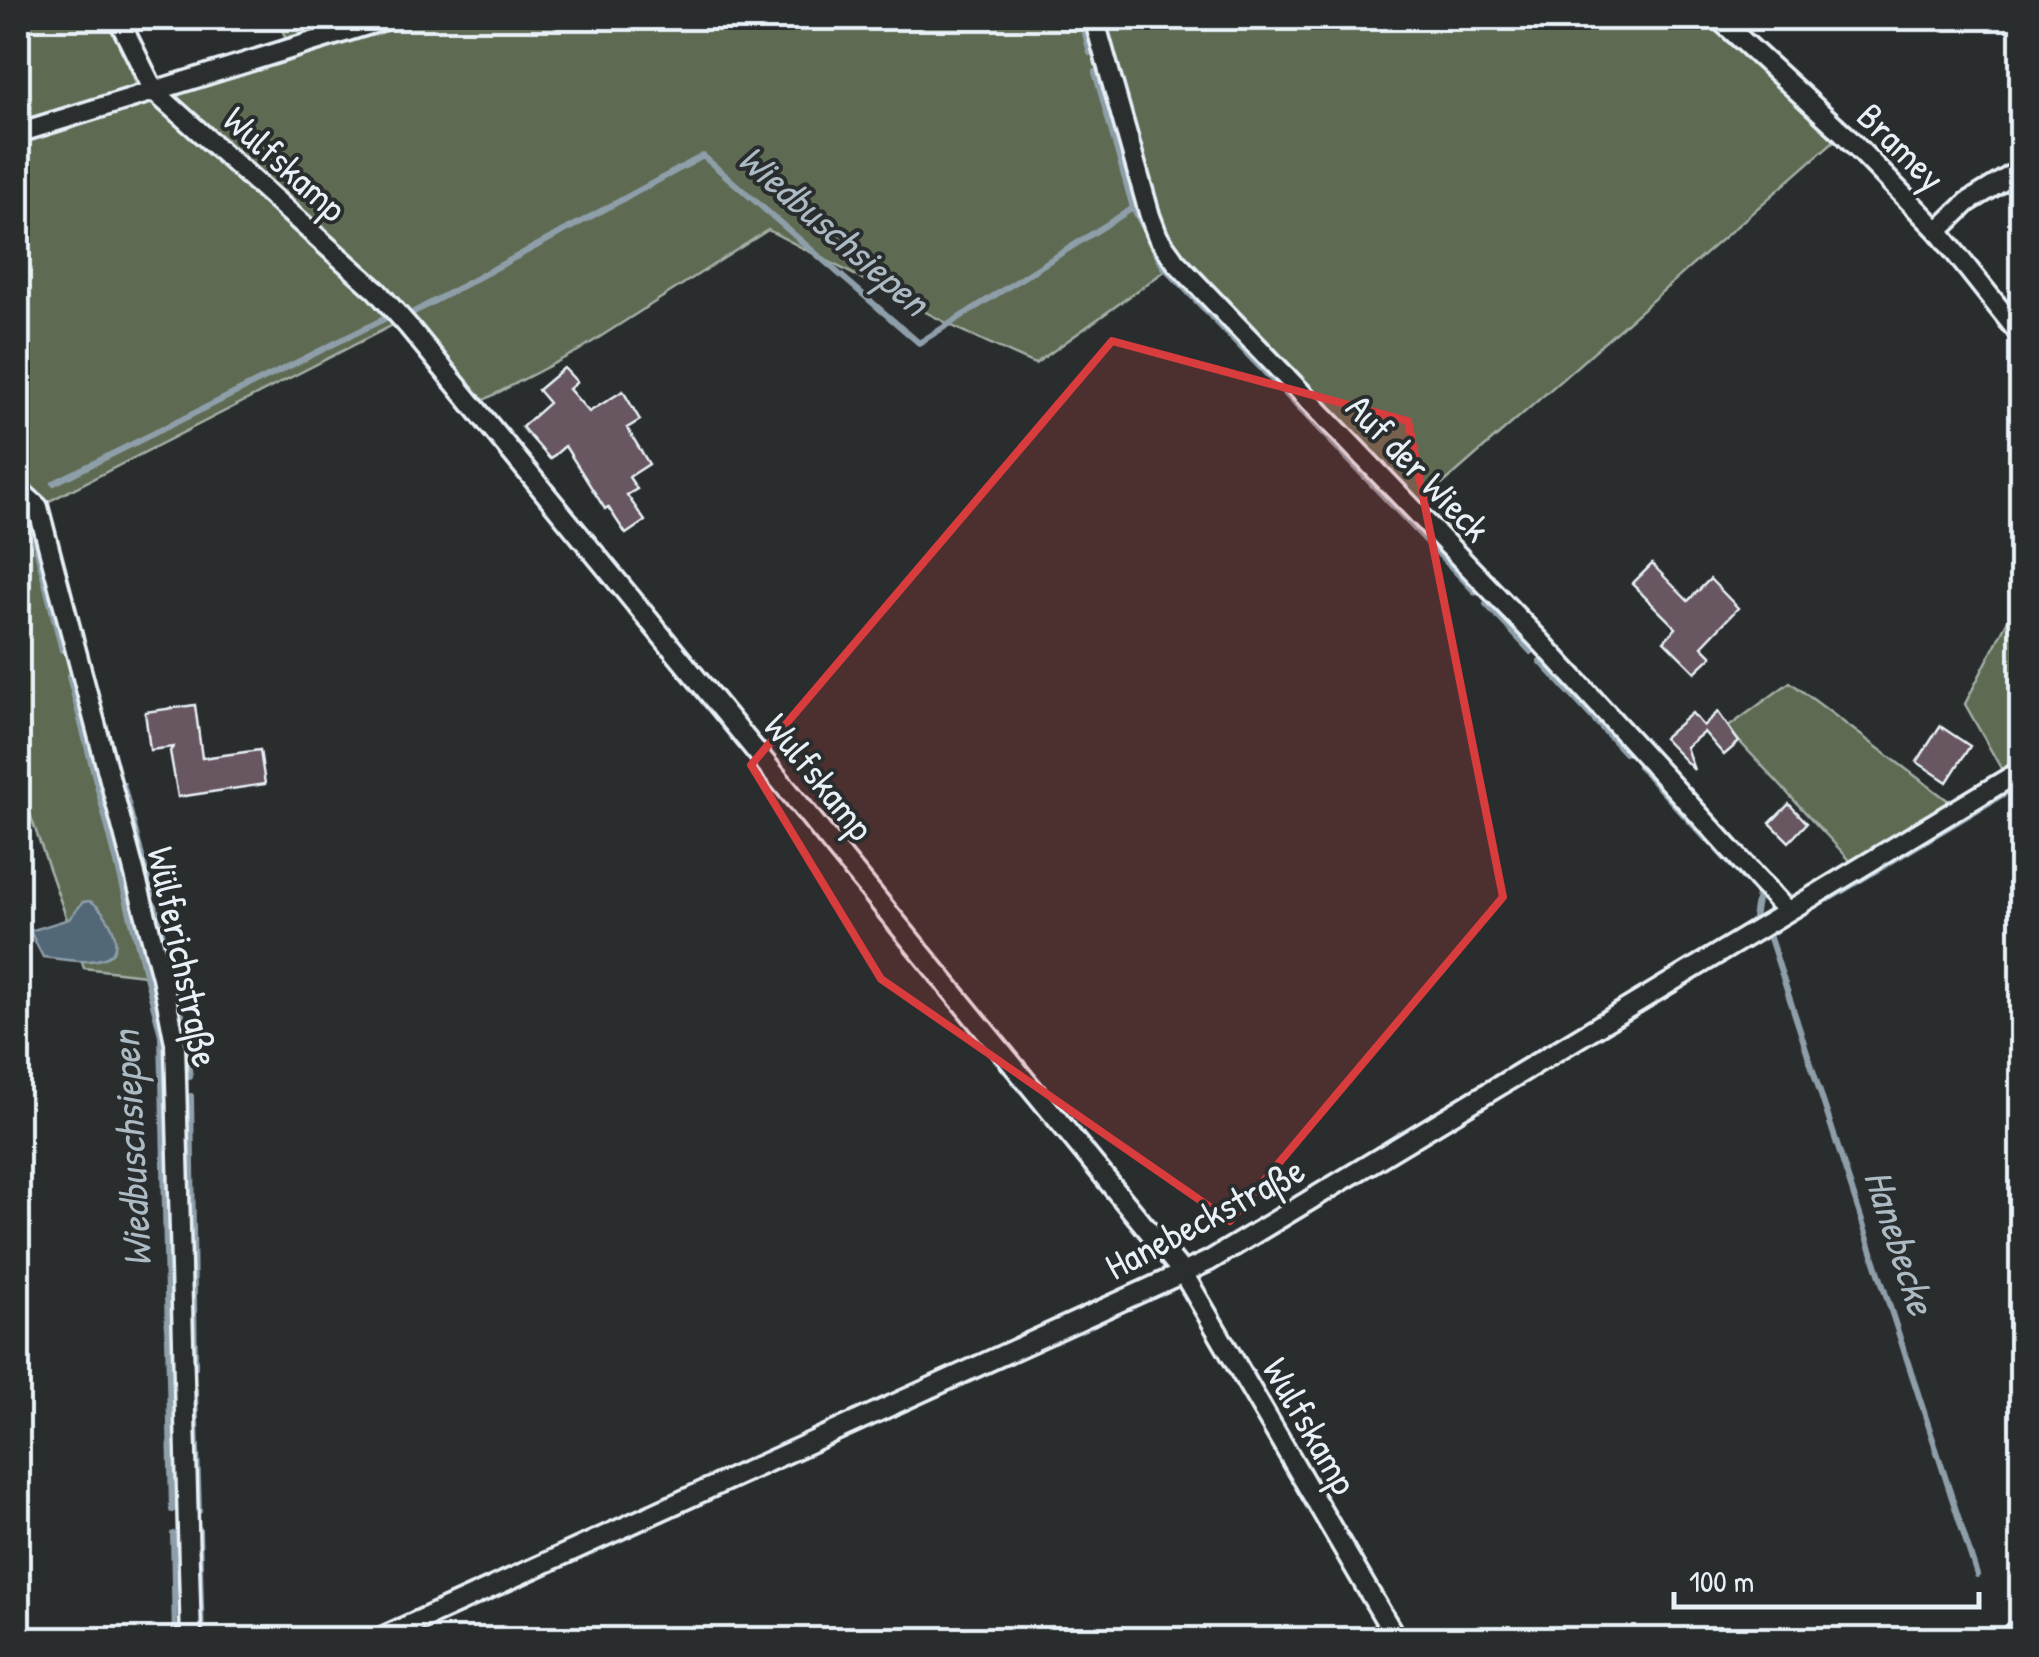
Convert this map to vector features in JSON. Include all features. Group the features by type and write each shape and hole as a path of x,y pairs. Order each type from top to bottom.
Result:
{"highway":[{"path":"2014,1640 2022,1632"}],"street":[{"name":"Wulfskamp","path":"118,18 154,91 340,256 409,327 1183,1272 1397,1640"},
{"path":"18,133 390,18"},
{"name":"Auf der Wieck","path":"1094,18 1150,216 1158,237 1176,262 1542,643 1787,910"},
{"name":"Bramey","path":"1718,18 1842,133 1938,231 2022,337"},
{"path":"1938,231 1968,202 2022,170"},
{"name":"Wülferichstraße","path":"18,489 38,506 162,978 175,1043 191,1640"},
{"name":"Hanebeckstraße","path":"376,1640 1209,1261 2022,770"}],"highlighted area":[{"path":"1112,341 1408,421 1503,897 1230,1221 881,979 751,765"}],"green space":[{"path":"18,18 112,18 142,101 289,48 278,18 1718,18 1843,133 1413,510 1176,263 1035,364 962,331 768,230 578,351 480,402 397,323 38,507 162,977 84,968 18,780"},
{"path":"2021,604 2021,770 2007,779 1965,704 2011,614"},
{"path":"1790,682 1958,808 1857,868 1727,728"}],"water":[{"path":"90,901 103,912 113,930 115,948 110,955 87,961 43,957 30,931 69,919 83,902"}],"building":[{"path":"564,368 577,382 569,389 589,412 623,391 640,420 627,428 649,464 629,477 637,489 627,495 645,521 626,534 608,507 605,509 565,446 550,459 522,427 549,403 538,390"},
{"path":"1652,564 1688,601 1710,579 1738,608 1702,646 1712,656 1695,672 1664,641 1676,628 1632,584"},
{"path":"195,705 202,758 260,750 265,784 178,797 170,751 173,747 150,750 145,712"},
{"path":"1718,712 1739,742 1724,755 1704,732 1686,747 1694,770 1663,738 1692,713 1703,726"},
{"path":"1940,726 1970,746 1947,782 1917,762"},
{"path":"1789,804 1807,823 1789,842 1770,823"}],"waterway":[{"path":"1081,18 1090,53"},
{"path":"1095,72 1133,208 1145,230"},
{"name":"Wiedbuschsiepen","path":"414,312 703,156 919,343 1133,208"},
{"name":"Wiedbuschsiepen","path":"1154,249 1164,267 1475,592"},
{"name":"Wiedbuschsiepen","path":"54,483 386,318"},
{"name":"Wiedbuschsiepen","path":"29,519 62,650"},
{"name":"Wiedbuschsiepen","path":"1486,604 1531,652"},
{"name":"Wiedbuschsiepen","path":"1540,661 1625,753"},
{"name":"Wiedbuschsiepen","path":"69,676 161,1035 172,1510"},
{"name":"Wiedbuschsiepen","path":"1639,766 1706,839"},
{"name":"Hanebecke","path":"1829,899 2022,783"},
{"path":"123,784 152,895"},
{"name":"Wiedbuschsiepen","path":"1717,850 1758,894 1754,918"},
{"path":"155,905 181,1007 190,1077"},
{"name":"Hanebecke","path":"1775,931 1769,935 1977,1575"},
{"path":"191,1096 195,1367"},
{"path":"195,1389 199,1511"},
{"path":"199,1529 202,1640"},
{"name":"Wiedbuschsiepen","path":"173,1534 175,1640"}]}
